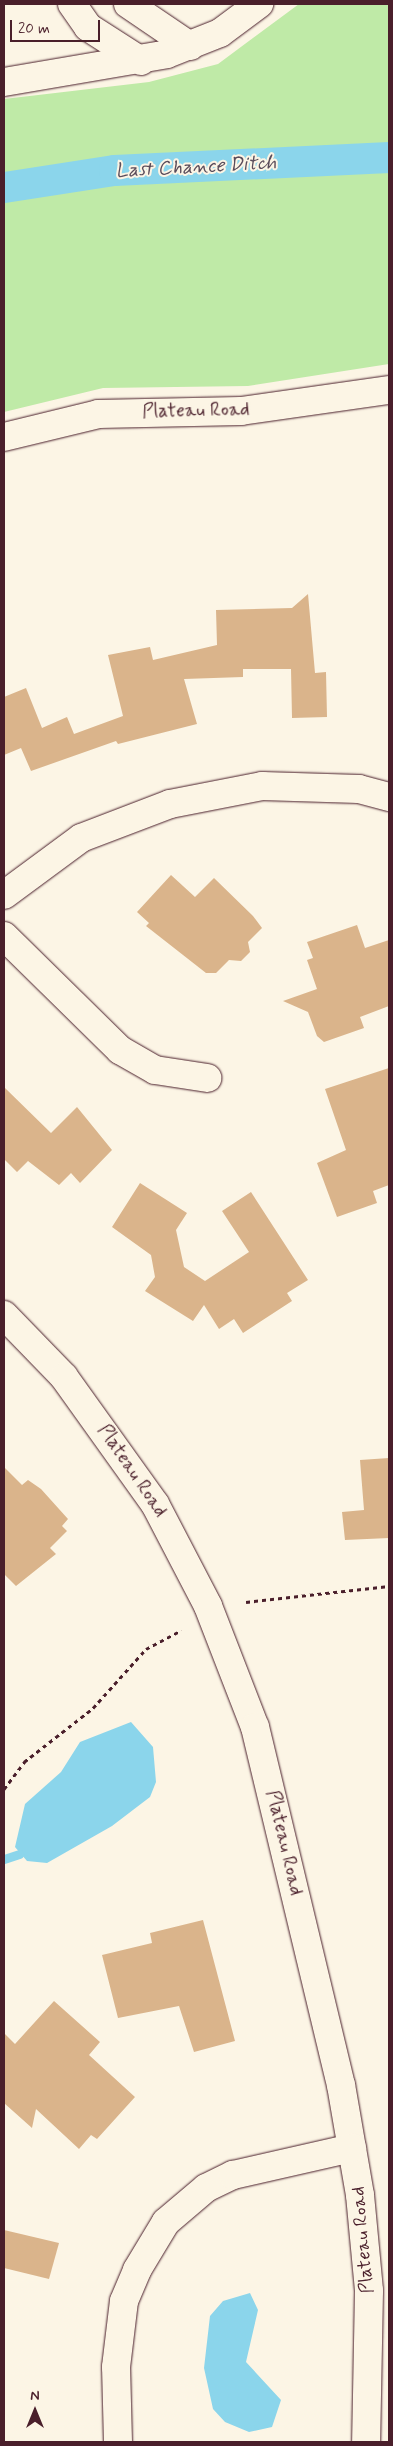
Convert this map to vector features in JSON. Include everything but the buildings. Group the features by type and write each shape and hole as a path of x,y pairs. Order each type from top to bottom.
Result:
{"street":[{"path":"72,4 88,27 141,61"},
{"path":"128,4 190,46"},
{"path":"4,82 141,61 190,46 220,33 259,4"},
{"name":"Plateau Road","path":"4,437 98,414 251,410 389,390"},
{"path":"4,895 45,860 81,838 170,804 262,786 349,788 389,797"},
{"path":"4,936 120,1050 155,1070 207,1078"},
{"name":"Plateau Road","path":"4,1315 64,1377 107,1432 165,1521 208,1606 239,1682 267,1773 352,2148 369,2292 366,2442"},
{"path":"118,2442 116,2367 124,2302 136,2270 166,2222 206,2188 233,2175 352,2148"}],"path":[{"path":"246,1602 389,1586"},
{"path":"4,1789 24,1762 93,1708 146,1649 181,1630"}],"green space":[{"path":"299,4 389,4 389,364 248,386 103,388 4,412 4,99 149,82 218,64"}],"water":[{"path":"131,1722 153,1747 156,1782 150,1797 112,1826 47,1863 27,1861 15,1847 25,1804 61,1772 80,1742"},
{"path":"250,2293 258,2310 246,2362 281,2400 272,2427 249,2432 225,2422 213,2409 204,2368 210,2316 223,2301"}],"waterway":[{"name":"Last Chance Ditch","path":"4,187 114,170 389,157"},
{"path":"4,1859 19,1854"}]}
